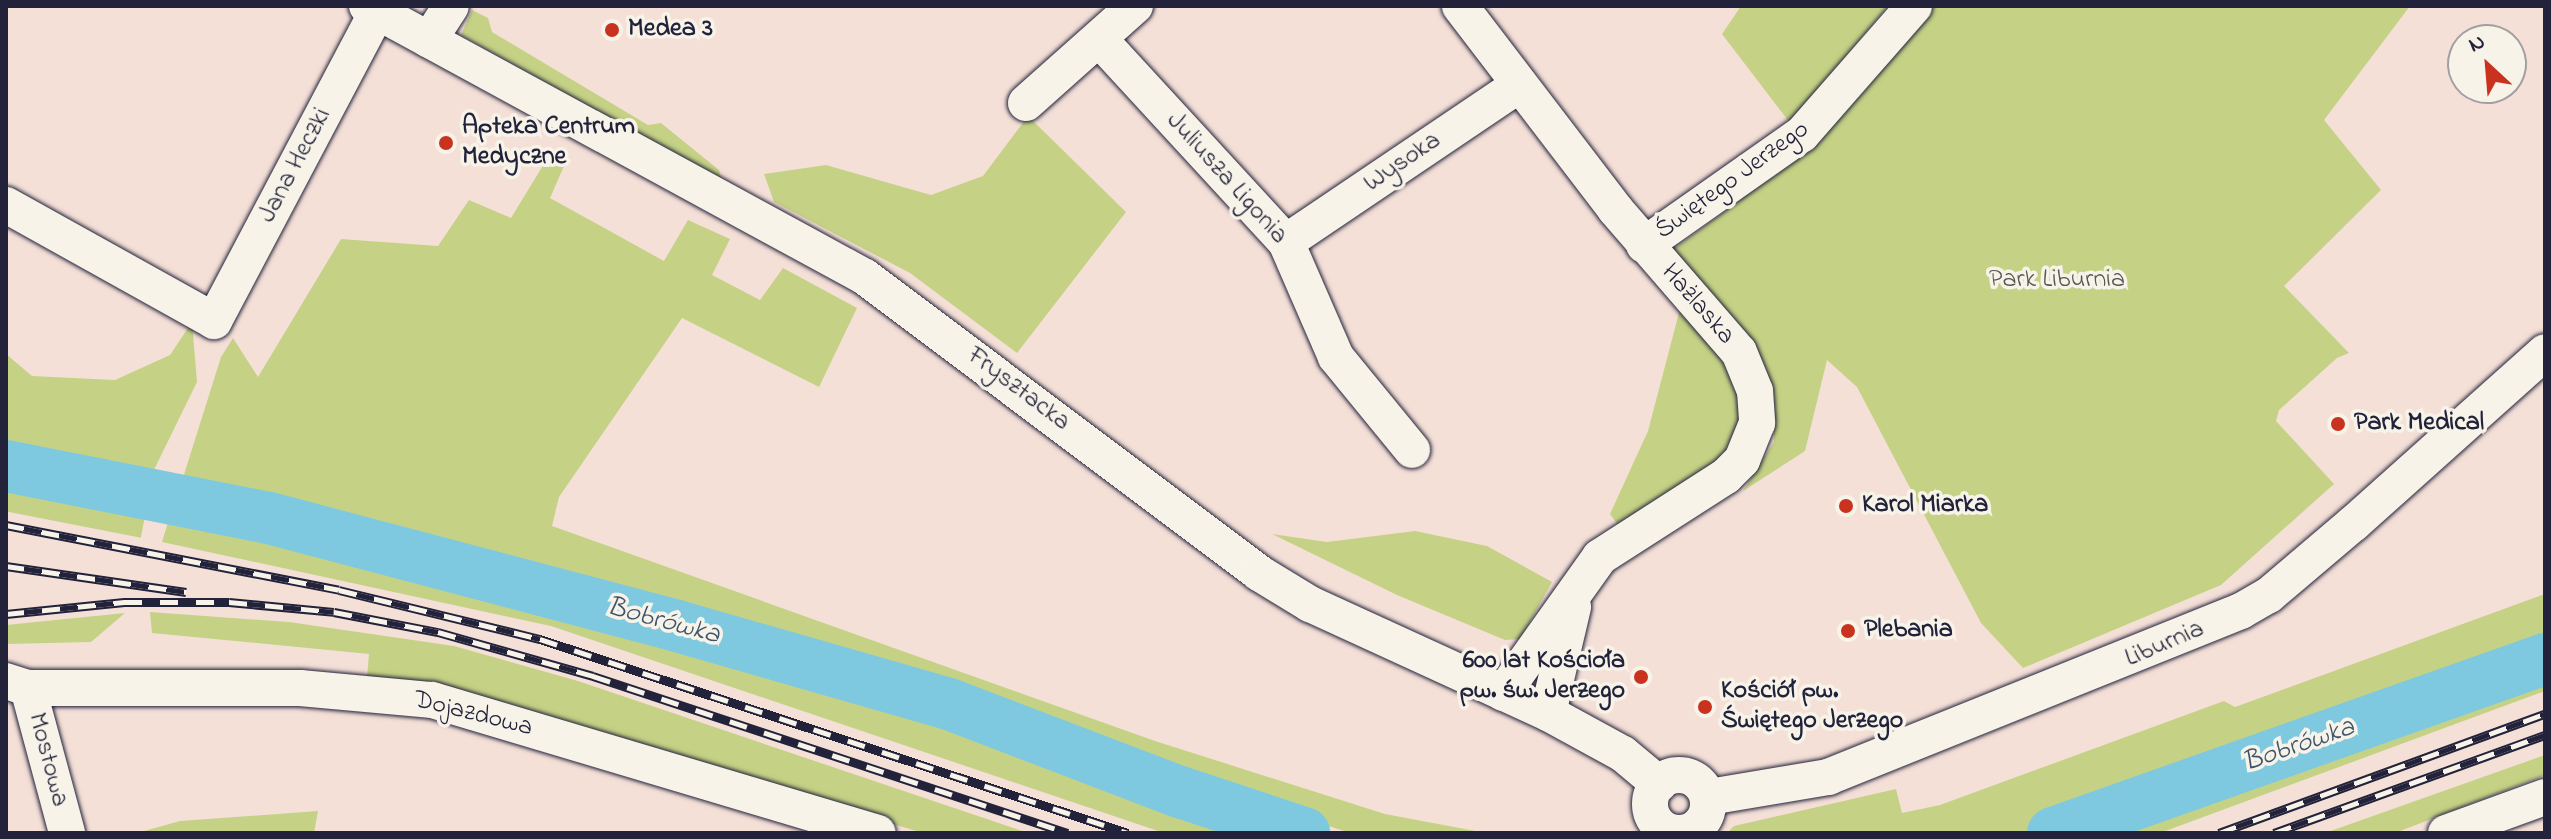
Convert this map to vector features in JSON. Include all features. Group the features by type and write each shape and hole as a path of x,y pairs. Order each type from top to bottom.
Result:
{"street":[{"path":"429,40 451,6"},
{"path":"1026,103 1135,6"},
{"name":"Hażlaska","path":"1460,6 1644,245 1739,352 1755,391 1757,423 1742,460 1726,476 1600,557 1503,693"},
{"name":"Świętego Jerzego","path":"1644,245 1802,134 1914,6"},
{"name":"Frysztacka","path":"372,9 865,277 1259,573 1310,604 1548,713 1623,754 1659,784"},
{"name":"Jana Heczki","path":"6,205 214,321 372,9"},
{"name":"Juliusza Ligonia","path":"1100,40 1286,242 1336,357 1412,450"},
{"name":"Wysoka","path":"1286,242 1519,85"},
{"name":"Liburnia","path":"1709,797 1828,777 2241,611 2269,595 2354,523 2545,352"},
{"name":"Hażlaska","path":"1548,713 1579,583"},
{"name":"Mostowa","path":"17,684 67,833"},
{"name":"Dojazdowa","path":"17,684 300,688 432,700 878,833"},
{"path":"1670,777 1693,778 1709,797 1705,817 1682,833 1663,830 1651,814 1651,792 1670,777"},
{"path":"2446,833 2545,797"}],"green space":[{"path":"1741,6 1888,6 1790,123 1722,34"},
{"name":"Park Liburnia","path":"1923,6 2410,6 2324,120 2381,190 2284,286 2349,353 2337,358 2279,410 2276,421 2334,484 2221,585 2023,668 1981,623 1857,387 1827,360 1805,451 1743,491 1774,442 1774,392 1757,352 1672,250 1737,203 1856,91"},
{"path":"472,10 488,18 492,32 648,125 661,123 719,170 722,181 461,35"},
{"path":"1028,116 1126,212 1017,353 910,273 774,202 764,174 826,165 931,195 983,176"},
{"path":"553,149 568,157 550,198 664,261 688,220 730,239 712,275 760,300 783,268 857,308 819,387 682,318 559,497 552,526 1155,741 1385,814 1486,833 1351,833 1127,764 611,584 374,519 182,481 221,357 233,338 258,377 341,239 438,246 469,200 511,218"},
{"path":"1681,305 1717,342 1738,391 1742,425 1734,451 1618,525 1610,514 1648,431"},
{"path":"192,322 197,382 149,480 6,451 6,354 32,376 115,380 170,355"},
{"path":"6,487 145,514 141,538 6,511"},
{"path":"170,516 271,529 822,677 1241,833 1164,833 551,626 162,542"},
{"path":"1415,531 1487,546 1552,582 1520,639 1505,640 1397,595 1272,534 1327,542"},
{"path":"2545,594 2545,691 2160,833 1727,833 1734,826 1896,789 1902,813 1940,805 2224,701 2235,707"},
{"path":"150,612 289,622 454,646 578,681 1028,833 923,833 454,693 367,677 369,654 152,633"},
{"path":"125,613 91,642 6,644 6,625"},
{"path":"2545,755 2545,775 2395,833 2325,833"},
{"path":"318,811 314,833 137,833 180,821"}],"waterway":[{"name":"Bobrówka","path":"6,466 269,518 677,626 949,704 1180,792 1304,833"},
{"name":"Bobrówka","path":"2053,833 2545,659"}],"railway":[{"path":"6,525 339,590 540,639 1128,833"},
{"path":"6,566 186,592"},
{"path":"6,614 124,602 229,602 334,612 438,632 593,676 1068,833"},
{"path":"2219,833 2545,714"},
{"path":"2274,833 2545,735"}],"place":[{"name":"Medea 3","path":"612,30"},
{"name":"Apteka Centrum Medyczne","path":"446,143"},
{"name":"Park Medical","path":"2338,424"},
{"name":"Karol Miarka","path":"1846,506"},
{"name":"Plebania","path":"1848,631"},
{"name":"600 lat Kościoła pw. św. Jerzego","path":"1641,677"},
{"name":"Kościół pw. Świętego Jerzego","path":"1705,707"}]}
